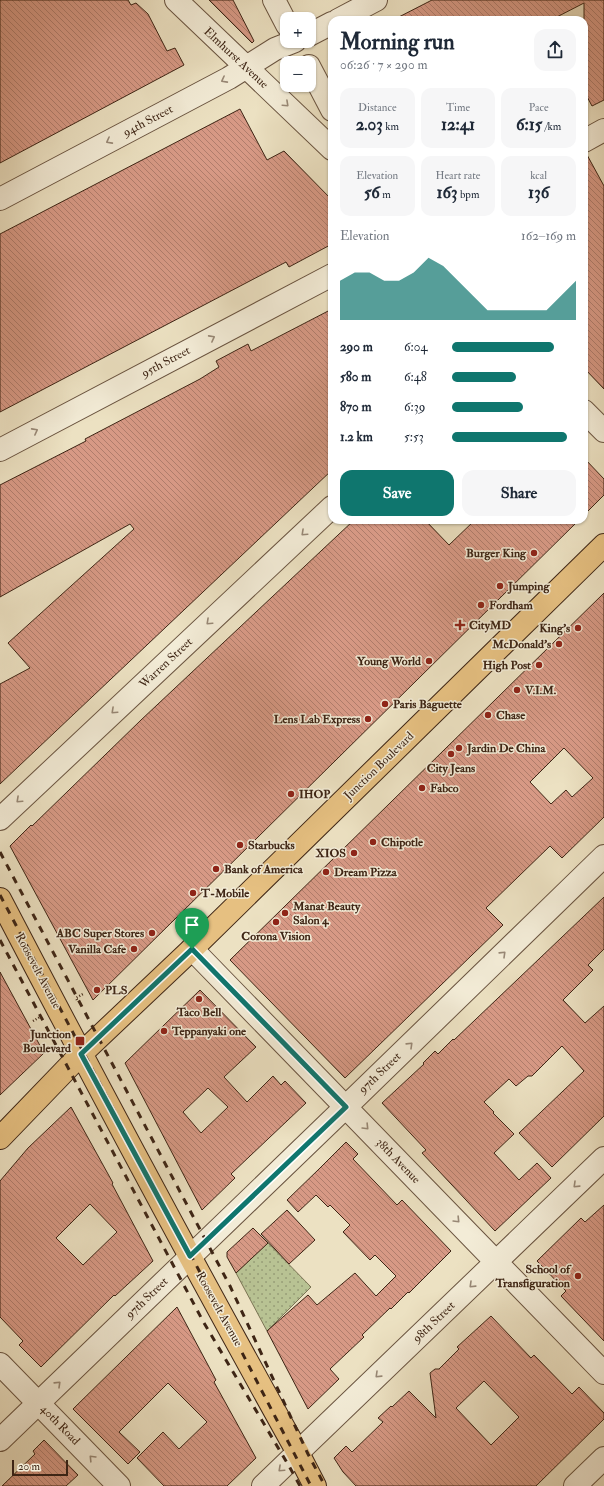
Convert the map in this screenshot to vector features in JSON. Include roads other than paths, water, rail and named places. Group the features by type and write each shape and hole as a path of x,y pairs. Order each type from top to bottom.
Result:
{"main road":[{"name":"Junction Boulevard","path":"0,1138 81,1054 192,949 604,545"},
{"name":"Roosevelt Avenue","path":"0,899 81,1054 315,1486"}],"street":[{"name":"Elmhurst Avenue","path":"176,0 328,144"},
{"path":"274,0 280,12"},
{"path":"346,16 376,0"},
{"path":"316,31 328,25"},
{"name":"94th Street","path":"0,199 229,78 280,48"},
{"path":"316,79 328,102"},
{"path":"588,139 604,130"},
{"name":"95th Street","path":"0,450 328,277"},
{"path":"588,415 604,431"},
{"name":"Warren Street","path":"0,819 328,511"},
{"name":"97th Street","path":"0,1440 604,856"},
{"name":"38th Avenue","path":"192,949 604,1373"},
{"name":"98th Street","path":"263,1486 604,1158"},
{"name":"40th Road","path":"0,1364 119,1486"},
{"path":"576,1486 604,1458"}],"railway":[{"path":"0,852 230,1286 308,1454 325,1486"},
{"path":"0,895 221,1312 311,1486"},
{"path":"0,940 204,1323 300,1486"}],"place":[{"name":"Burger King","path":"534,553"},
{"name":"Jumping","path":"500,586"},
{"name":"Fordham","path":"481,605"},
{"name":"CityMD","path":"460,625"},
{"name":"King's","path":"578,628"},
{"name":"McDonald's","path":"559,644"},
{"name":"Young World","path":"429,661"},
{"name":"High Post","path":"539,665"},
{"name":"V.I.M.","path":"517,690"},
{"name":"Paris Baguette","path":"385,704"},
{"name":"Chase","path":"488,715"},
{"name":"Lens Lab Express","path":"368,719"},
{"name":"Jardin De China","path":"459,748"},
{"name":"City Jeans","path":"451,754"},
{"name":"Fabco","path":"422,788"},
{"name":"IHOP","path":"291,794"},
{"name":"Chipotle","path":"373,842"},
{"name":"Starbucks","path":"240,845"},
{"name":"XIOS","path":"354,853"},
{"name":"Bank of America","path":"216,869"},
{"name":"Dream Pizza","path":"326,872"},
{"name":"T-Mobile","path":"193,893"},
{"name":"Manat Beauty Salon 4","path":"285,913"},
{"name":"Corona Vision","path":"276,922"},
{"name":"ABC Super Stores","path":"152,933"},
{"name":"Vanilla Cafe","path":"134,949"},
{"name":"PLS","path":"97,990"},
{"name":"Taco Bell","path":"199,999"},
{"name":"Teppanyaki one","path":"164,1031"},
{"name":"Junction Boulevard","path":"80,1041"},
{"name":"School of Transfiguration","path":"578,1276"}]}
